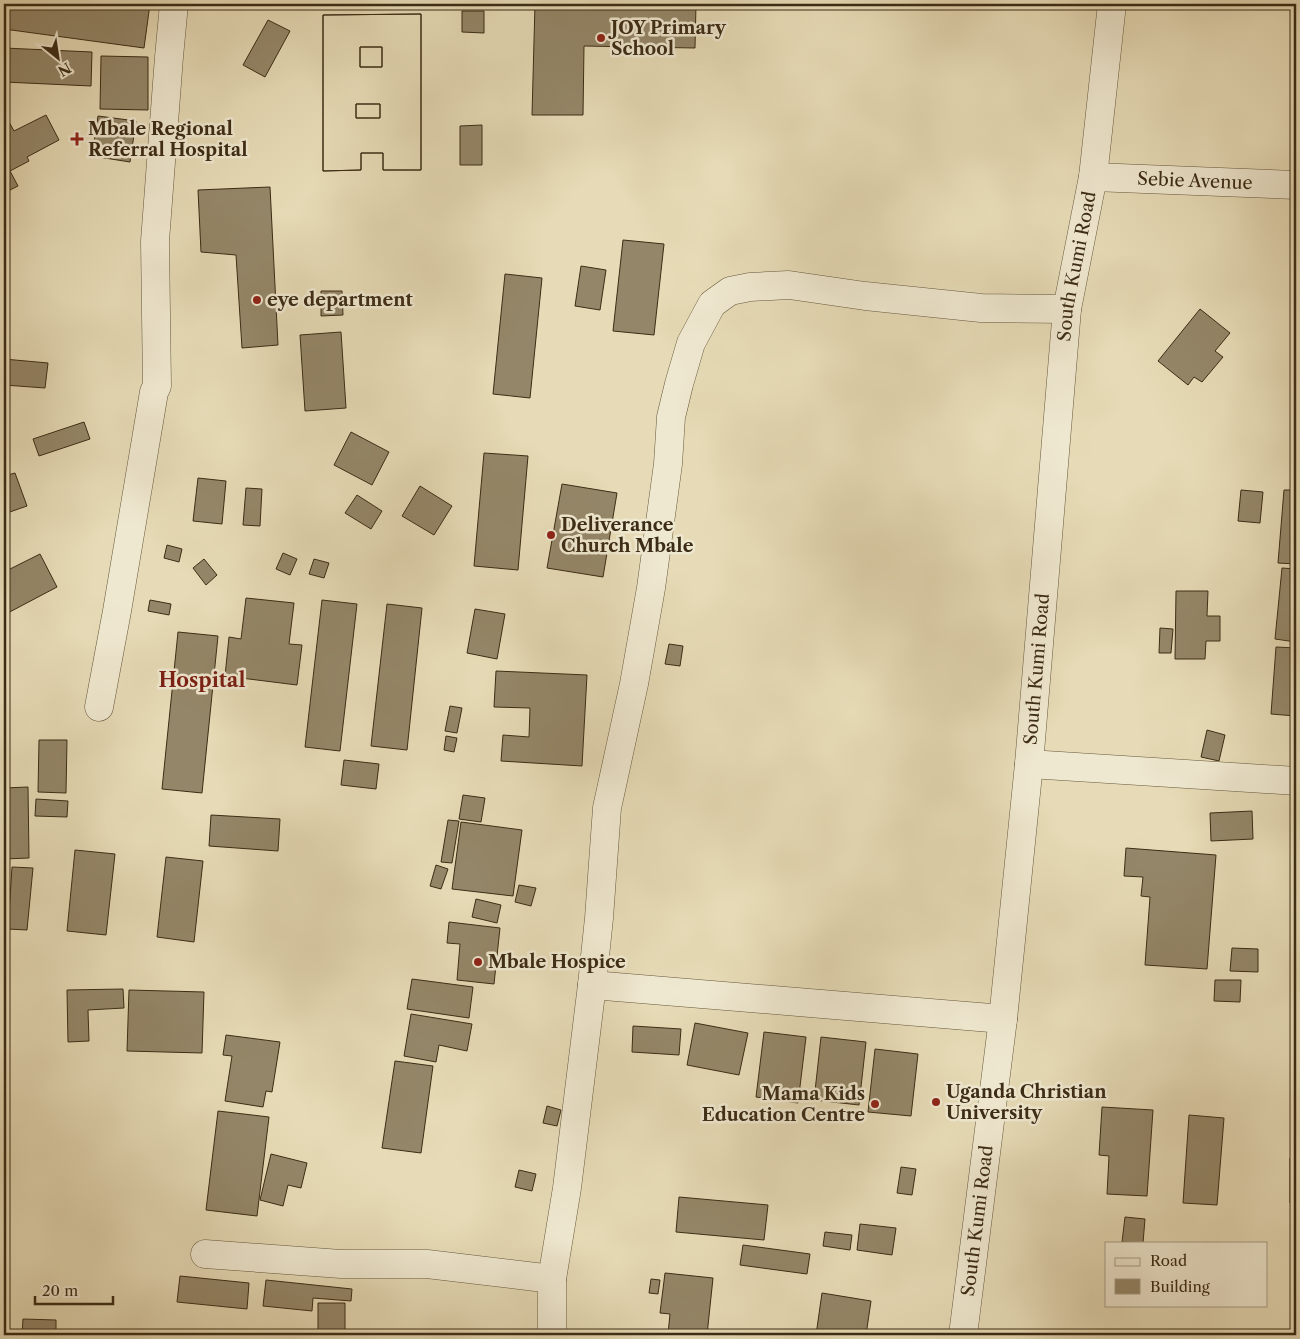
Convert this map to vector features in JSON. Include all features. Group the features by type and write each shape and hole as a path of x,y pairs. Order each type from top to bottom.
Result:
{"street":[{"path":"99,707 154,392 157,386 155,241 174,4"},
{"name":"South Kumi Road","path":"963,1335 1003,1019 1029,764 1067,309 1093,177 1112,4"},
{"name":"Sebie Avenue","path":"1093,177 1296,185"},
{"path":"552,1335 552,1279 567,1188 592,986 607,808 634,684 651,588 668,464 671,417 678,384 691,343 712,304 730,291 750,287 789,285 866,296 981,308 1067,309"},
{"path":"1029,764 1296,781"},
{"path":"592,986 1003,1019"},
{"path":"205,1254 341,1264 427,1264 552,1279"}],"building":[{"path":"4,4 150,4 144,48 4,29"},
{"path":"535,4 696,4 695,48 584,46 583,115 532,115"},
{"path":"462,11 484,11 484,33 462,32"},
{"path":"421,14 421,170 383,170 383,153 361,153 361,170 323,171 323,15","holes":["360,47 382,47 382,67 360,67","356,104 380,104 380,118 356,118"]},
{"path":"421,14 421,170 383,170 383,153 361,153 361,170 323,171 323,15","holes":["360,47 382,47 382,67 360,67","356,104 380,104 380,118 356,118"]},
{"path":"268,20 290,31 265,77 243,65"},
{"path":"4,48 92,52 91,86 4,82"},
{"path":"101,56 148,57 148,110 100,109"},
{"path":"46,115 59,140 27,157 29,161 10,171 18,186 4,193 4,122 8,120 14,131"},
{"path":"98,116 136,121 130,162 92,156"},
{"path":"482,125 482,165 460,165 460,126"},
{"name":"eye department","path":"270,187 278,345 242,348 236,255 201,252 198,190"},
{"path":"623,240 664,244 654,335 613,331"},
{"path":"581,266 606,270 600,310 575,306"},
{"path":"505,274 542,278 530,398 493,394"},
{"path":"321,291 342,291 343,315 321,316"},
{"path":"1200,309 1230,333 1215,351 1223,357 1202,382 1194,377 1188,385 1158,361"},
{"path":"341,332 346,408 305,411 300,335"},
{"path":"4,359 48,363 45,388 4,385"},
{"path":"84,422 90,439 39,456 33,439"},
{"path":"351,432 389,452 372,485 334,465"},
{"path":"484,453 528,456 518,570 474,566"},
{"path":"15,473 27,506 4,514 4,476"},
{"path":"198,478 226,481 222,524 193,521"},
{"path":"562,484 617,493 603,577 547,568"},
{"path":"420,486 452,506 434,535 402,516"},
{"path":"246,488 262,489 260,526 243,525"},
{"path":"1241,490 1263,492 1260,523 1238,521"},
{"path":"1284,490 1296,490 1296,564 1278,563"},
{"path":"357,495 382,511 371,529 345,513"},
{"path":"167,545 182,549 179,562 164,558"},
{"path":"283,553 297,559 290,575 276,569"},
{"path":"40,554 57,587 4,615 4,572"},
{"path":"204,559 217,575 206,585 193,568"},
{"path":"314,559 329,563 324,578 309,574"},
{"path":"1282,568 1296,569 1296,642 1275,639"},
{"path":"1176,591 1208,591 1207,616 1220,616 1220,641 1206,641 1205,659 1175,659"},
{"path":"246,598 294,603 289,644 302,645 297,685 225,676 229,637 241,639"},
{"path":"150,600 171,604 169,615 148,611"},
{"path":"322,600 357,604 340,751 305,747"},
{"path":"387,604 422,608 407,750 371,746"},
{"path":"475,609 505,614 497,659 467,653"},
{"path":"1160,628 1173,629 1171,653 1159,653"},
{"path":"178,632 218,636 202,793 162,789"},
{"path":"669,644 683,646 680,666 665,664"},
{"path":"1276,647 1296,648 1296,716 1271,714"},
{"path":"496,671 587,675 582,766 501,761 503,735 529,737 530,708 494,707"},
{"path":"450,706 462,708 457,733 445,731"},
{"path":"1207,730 1225,735 1219,761 1201,757"},
{"path":"446,736 457,738 454,752 444,750"},
{"path":"39,740 67,740 66,793 38,792"},
{"path":"344,760 379,764 376,789 341,785"},
{"path":"28,787 29,858 4,859 4,788"},
{"path":"463,795 485,798 481,822 459,819"},
{"path":"36,799 68,801 67,817 35,816"},
{"path":"1252,811 1253,839 1211,841 1210,813"},
{"path":"211,815 280,819 278,851 209,846"},
{"path":"448,820 459,821 452,863 441,862"},
{"path":"461,822 522,830 513,896 452,889"},
{"path":"1126,848 1216,855 1207,969 1145,965 1150,897 1141,896 1143,877 1124,876"},
{"path":"75,850 115,854 106,935 67,931"},
{"path":"166,857 203,861 194,942 157,937"},
{"path":"436,865 448,869 441,889 430,886"},
{"path":"12,867 33,868 27,930 8,929"},
{"path":"519,885 536,888 531,906 515,902"},
{"path":"476,899 501,905 497,923 472,917"},
{"name":"Mbale Hospice","path":"449,922 500,928 494,984 457,980 460,944 447,943"},
{"path":"1232,948 1258,949 1258,972 1230,971"},
{"path":"412,979 473,987 469,1018 407,1009"},
{"path":"1215,980 1241,980 1240,1002 1214,1001"},
{"path":"123,989 124,1008 88,1010 89,1041 68,1042 67,990"},
{"path":"129,990 204,992 202,1053 127,1051"},
{"path":"411,1014 472,1024 467,1051 439,1045 436,1062 404,1056"},
{"path":"695,1023 748,1033 739,1075 687,1065"},
{"path":"633,1026 681,1029 679,1055 632,1052"},
{"path":"764,1032 806,1037 798,1103 756,1097"},
{"path":"226,1035 280,1042 272,1092 266,1091 263,1107 225,1101 232,1056 223,1055"},
{"path":"821,1037 866,1042 859,1105 814,1100"},
{"path":"875,1049 918,1054 911,1116 868,1112"},
{"path":"395,1061 433,1066 421,1153 382,1148"},
{"path":"547,1106 561,1110 557,1126 543,1123"},
{"path":"1102,1107 1153,1110 1147,1196 1107,1194 1109,1156 1099,1155"},
{"path":"218,1111 269,1117 257,1216 206,1210"},
{"path":"1189,1115 1224,1118 1217,1205 1183,1203"},
{"path":"271,1154 307,1163 301,1188 288,1185 283,1206 260,1200"},
{"path":"1290,1158 1296,1158 1296,1203 1290,1203"},
{"path":"901,1167 916,1169 912,1195 897,1193"},
{"path":"519,1170 536,1174 532,1191 515,1187"},
{"path":"679,1197 768,1205 764,1240 676,1232"},
{"path":"1125,1217 1145,1219 1143,1242 1122,1242"},
{"path":"860,1224 896,1228 892,1255 857,1250"},
{"path":"825,1232 852,1235 850,1250 823,1246"},
{"path":"743,1245 810,1254 807,1274 740,1265"},
{"path":"665,1273 713,1278 707,1335 668,1334 670,1314 660,1313"},
{"path":"180,1276 249,1283 247,1309 177,1302"},
{"path":"651,1279 660,1280 658,1294 649,1293"},
{"path":"266,1280 352,1289 351,1301 313,1298 312,1311 263,1306"},
{"path":"822,1293 871,1301 866,1335 816,1335"},
{"path":"318,1303 345,1303 345,1335 318,1335"},
{"path":"23,1319 56,1320 56,1331 83,1332 83,1335 22,1335"}],"place":[{"name":"JOY Primary School","path":"601,38"},
{"name":"Mbale Regional Referral Hospital","path":"77,139"},
{"name":"eye department","path":"257,300"},
{"name":"Deliverance Church Mbale","path":"551,535"},
{"name":"Mbale Hospice","path":"478,962"},
{"name":"Uganda Christian University","path":"936,1102"},
{"name":"Mama Kids Education Centre","path":"875,1104"}],"district":[{"name":"Hospital","path":"202,680"}]}
